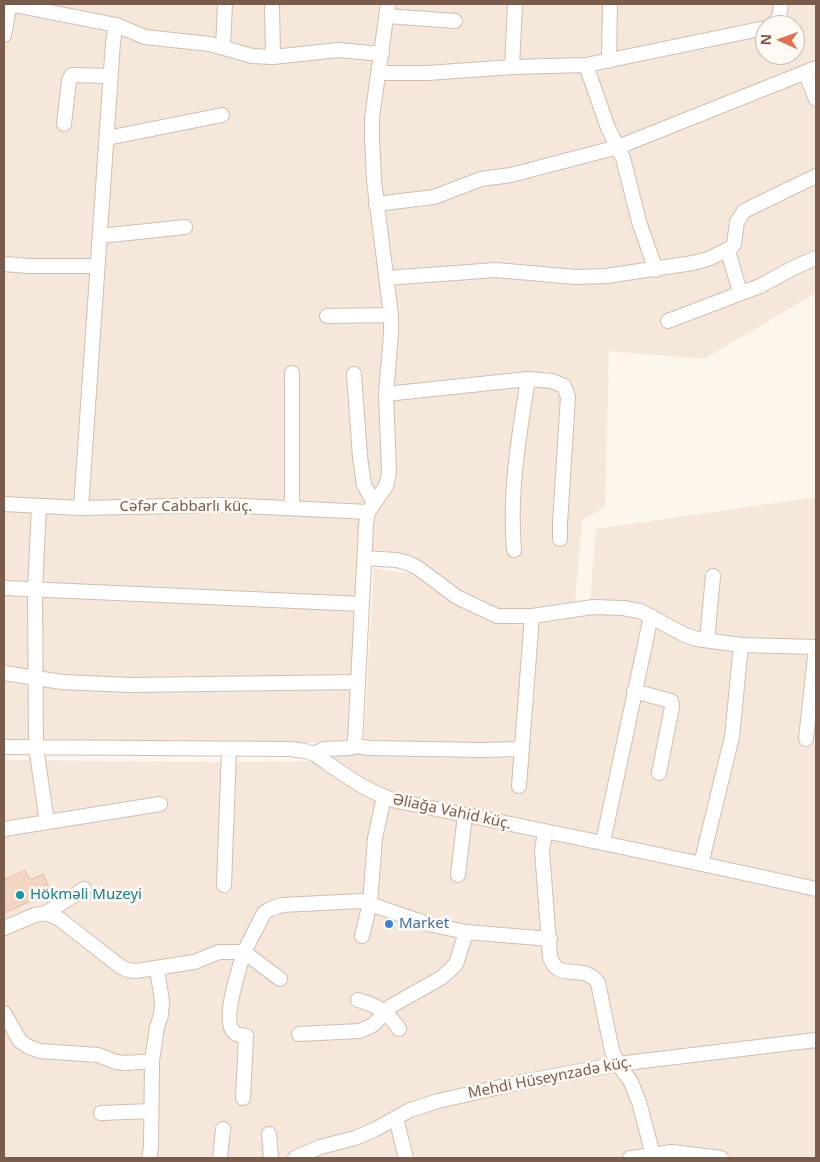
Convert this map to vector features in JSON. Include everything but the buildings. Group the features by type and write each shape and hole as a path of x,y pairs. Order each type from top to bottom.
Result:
{"street":[{"path":"4,35 9,4 116,25 145,37 210,44 252,56 273,57 338,50 382,54"},
{"path":"223,47 225,4"},
{"path":"272,4 273,57"},
{"path":"512,67 515,4"},
{"path":"609,61 610,4"},
{"path":"371,507 386,486 389,473 386,394 391,315 376,204 372,138 372,117 388,10 455,21"},
{"path":"81,508 116,25"},
{"path":"379,73 428,73 512,67 586,65 755,30"},
{"path":"586,65 608,128 623,158 639,222 656,270"},
{"path":"376,204 434,196 481,179 511,175 618,146 811,70 816,99"},
{"path":"64,124 69,80 72,75 111,76"},
{"path":"107,138 222,116"},
{"path":"387,278 496,270 576,277 606,276 694,263 728,251 734,244 736,222 744,211 816,176"},
{"path":"100,236 185,227"},
{"path":"728,251 740,292"},
{"path":"668,321 740,292 760,286 816,258"},
{"path":"4,264 98,266"},
{"path":"327,316 391,315"},
{"path":"292,373 292,508"},
{"path":"354,374 360,457 364,486 371,507 365,558 354,746"},
{"path":"386,394 528,379 552,381 564,386 568,397 560,539"},
{"path":"514,550 512,534 516,456 528,379"},
{"name":"Cəfər Cabbarlı küç.","path":"4,504 81,508 196,505 292,508 371,507"},
{"path":"39,506 35,589 36,748 47,822"},
{"path":"365,558 396,560 408,563 418,568 457,597 496,616 532,616 604,606 640,611 685,635 707,640 741,644 816,647 806,739"},
{"path":"707,640 713,576"},
{"path":"4,588 362,604"},
{"path":"519,786 532,616"},
{"path":"603,842 651,616"},
{"path":"701,864 732,737 741,644"},
{"path":"4,673 62,682 130,685 358,682"},
{"path":"634,692 671,701 672,707 659,773"},
{"path":"314,754 324,749 354,746 482,750 521,748"},
{"name":"Əliağa Vahid küç.","path":"4,747 290,749 305,751 314,754 363,787 384,798 545,832 603,842 816,889"},
{"path":"224,885 229,750"},
{"path":"362,936 370,903 375,838 384,798"},
{"path":"4,829 160,804"},
{"path":"458,875 465,815"},
{"path":"545,832 542,850 550,957 556,968 561,971 585,973 592,976 598,984 612,1051 618,1064 631,1082 639,1102 653,1155"},
{"path":"4,928 35,915 46,913 84,889"},
{"path":"243,1098 246,1036 235,1034 231,1029 231,1000 244,952 260,917 270,909 282,905 346,901 370,903 428,924 466,932 550,939"},
{"path":"46,913 58,918 121,967 136,971 157,969 194,962 219,952 244,952 280,978"},
{"path":"299,1034 360,1031 373,1025 391,1006 441,978 456,964 466,932"},
{"path":"149,1158 151,1147 152,1061 156,1027 161,1015 162,1001 157,969"},
{"path":"358,1000 379,1007 386,1012 399,1029"},
{"path":"4,1013 20,1041 40,1051 98,1054 116,1062 126,1063 152,1061"},
{"name":"Mehdi Hüseynzadə küç.","path":"295,1158 320,1147 355,1138 420,1106 438,1101 522,1082 618,1064 816,1040"},
{"path":"101,1113 152,1111"},
{"path":"396,1118 406,1158"},
{"path":"220,1158 224,1129"},
{"path":"269,1134 271,1158"},
{"path":"630,1158 653,1155 721,1158"}],"shaded area":[{"path":"4,4 816,4 816,293 704,359 609,351 605,507 582,520 575,605 529,611 502,611 453,588 417,560 403,554 362,549 352,741 319,743 4,740"},
{"path":"816,497 816,1158 4,1158 4,760 325,761 326,754 363,751 374,568 412,574 458,605 501,624 524,625 589,613 596,529"}],"place":[{"name":"Hökməli Muzeyi","path":"20,895"},
{"name":"Market","path":"389,924"}]}
